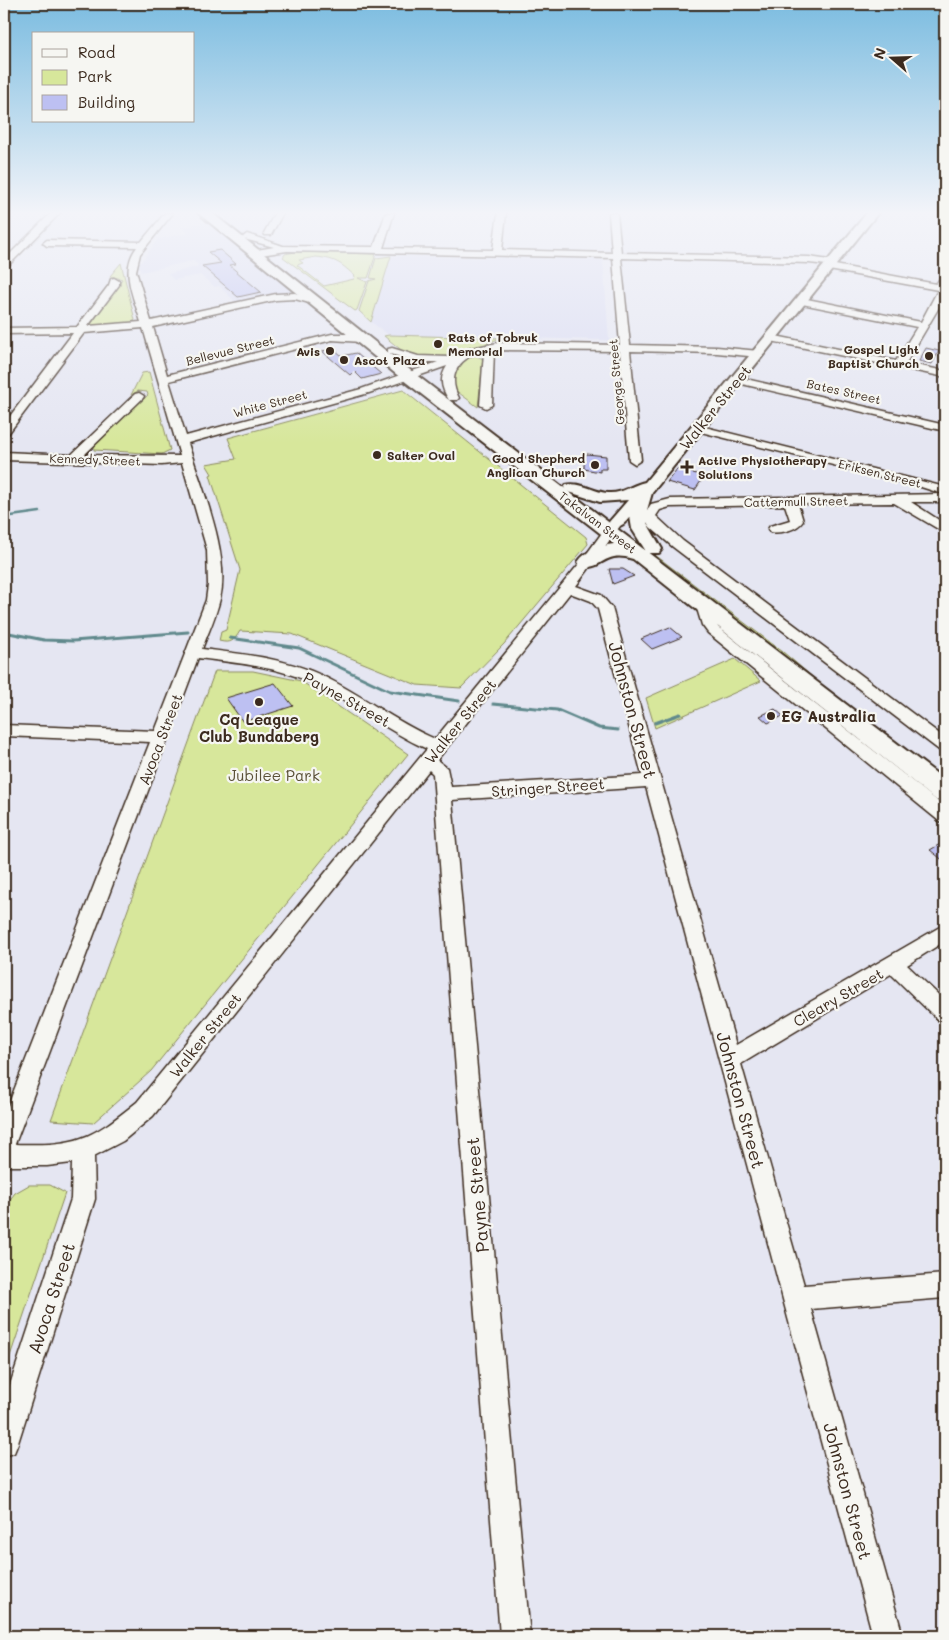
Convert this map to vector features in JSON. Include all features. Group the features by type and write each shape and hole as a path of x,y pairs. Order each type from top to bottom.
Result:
{"highway":[{"name":"Takalvan Street","path":"299,290 314,301 337,331 361,339 417,377 614,527 945,772"},
{"name":"Takalvan Street","path":"316,290 392,351 417,377 453,398 572,488 614,527"},
{"path":"588,562 601,552 611,549 648,552"},
{"name":"Takalvan Street","path":"648,552 702,602 945,793"}],"main road":[{"name":"Walker Street","path":"614,527 657,478 811,290"},
{"path":"572,488 591,496 621,497 638,492 657,478"},
{"path":"646,490 638,508 637,517 648,552"}],"street":[{"path":"4,432 110,290"},
{"name":"Avoca Street","path":"4,1144 193,653 213,600 217,580 216,560 212,542 136,290"},
{"path":"276,297 289,290"},
{"name":"George Street","path":"620,290 635,460"},
{"path":"899,365 944,290"},
{"path":"4,331 78,331 147,325 276,297 295,296 314,301"},
{"path":"802,300 924,325"},
{"name":"Bellevue Street","path":"163,379 337,331"},
{"path":"772,338 945,374"},
{"path":"392,351 406,357 422,360 463,356 489,347 515,345 728,350 759,354"},
{"path":"486,405 489,347"},
{"path":"453,398 447,388 446,378 451,367 463,356"},
{"name":"White Street","path":"181,442 417,377 463,356"},
{"name":"Bates Street","path":"737,380 945,428"},
{"path":"74,458 139,396"},
{"name":"Eriksen Street","path":"698,428 925,484 945,491"},
{"name":"Kennedy Street","path":"4,456 162,461 186,459"},
{"name":"Cattermull Street","path":"945,498 670,503 655,507 650,513 655,524 678,544 945,746"},
{"path":"898,500 945,529"},
{"path":"774,529 793,525 797,521 790,501"},
{"name":"Walker Street","path":"4,1155 58,1156 83,1150 114,1135 145,1109 588,562 614,527"},
{"name":"Johnston Street","path":"567,587 594,597 604,605 888,1636"},
{"path":"702,602 709,625 713,630 900,782 945,816"},
{"name":"Payne Street","path":"193,653 266,664 316,679 414,738 433,754 439,768 443,794 515,1636"},
{"path":"4,730 160,737"},
{"name":"Stringer Street","path":"443,794 653,780"},
{"name":"Cleary Street","path":"730,1060 945,932"},
{"path":"893,964 945,1014"},
{"name":"Avoca Street","path":"4,1443 83,1199 83,1150"},
{"path":"795,1298 945,1286"}],"shaded area":[{"path":"223,290 307,290 239,305"},
{"path":"381,290 605,290 609,340 389,335 371,322"}],"green space":[{"path":"115,290 128,290 135,320 131,323 90,326"},
{"path":"326,290 364,290 355,311"},
{"path":"366,290 381,290 371,322 359,311"},
{"path":"384,336 501,338 453,356 426,359 405,353"},
{"path":"474,355 483,359 478,407 455,390 451,371 459,361"},
{"path":"149,372 170,450 162,454 94,450 94,445 148,395 147,392 138,391 131,395 142,373"},
{"path":"403,390 586,537 588,544 504,644 461,688 417,685 292,634 240,631 232,641 219,641 221,632 226,630 240,570 210,475 212,474 206,464 236,459 228,438"},
{"path":"638,542 783,652 855,713 636,543"},
{"path":"735,659 761,681 655,728 646,698"},
{"name":"Jubilee Park","path":"215,671 253,671 301,681 408,754 151,1071 93,1123 51,1120"},
{"path":"29,1185 50,1185 65,1193 4,1374 4,1207 15,1193"}],"building":[{"path":"229,290 258,290 261,292 238,297"},
{"name":"Gospel Light Baptist Church","path":"926,348 939,351 932,364 919,361"},
{"path":"334,349 342,356 356,353 381,374 362,379 354,371 350,375 322,351"},
{"name":"Good Shepherd Anglican Church","path":"587,454 606,456 606,469 600,469 600,472 584,469 584,456"},
{"path":"677,469 701,475 699,477 703,478 695,490 667,482"},
{"path":"609,569 623,569 634,576 613,584"},
{"path":"670,627 682,637 652,649 641,639"},
{"name":"Cq League Club Bundaberg","path":"275,683 293,706 243,722 226,698"},
{"name":"EG Australia","path":"775,709 783,716 768,723 760,716"},
{"path":"945,841 945,862 930,850"}],"waterway":[{"path":"4,517 40,512"},
{"path":"4,632 44,640 73,641 188,632"},
{"path":"230,638 299,648 390,691 459,701"},
{"path":"493,704 557,710 599,728 618,730"},
{"path":"655,723 680,714"}],"place":[{"name":"Rats of Tobruk Memorial","path":"438,344"},
{"name":"Avis","path":"330,351"},
{"name":"Gospel Light Baptist Church","path":"929,356"},
{"name":"Ascot Plaza","path":"344,360"},
{"name":"Salter Oval","path":"377,455"},
{"name":"Good Shepherd Anglican Church","path":"595,465"},
{"name":"Active Physiotherapy Solutions","path":"687,467"},
{"name":"Cq League Club Bundaberg","path":"259,702"},
{"name":"EG Australia","path":"771,716"}]}
